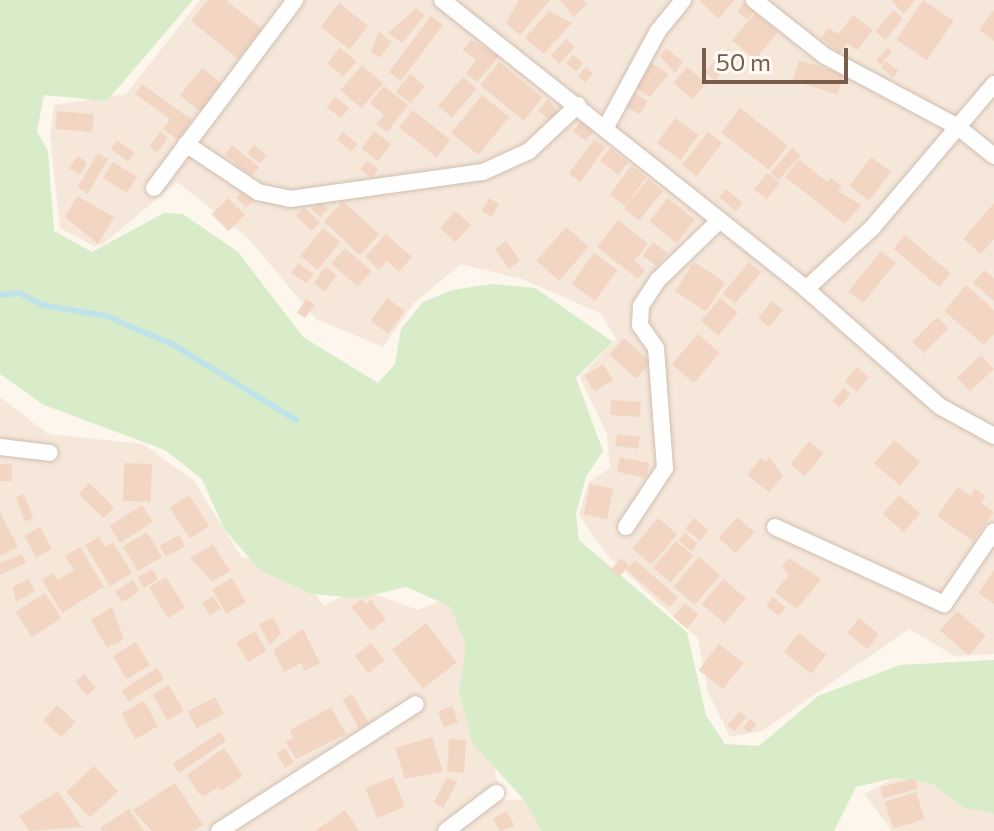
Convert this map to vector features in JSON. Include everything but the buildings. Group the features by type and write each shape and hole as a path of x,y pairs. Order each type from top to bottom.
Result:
{"street":[{"path":"154,188 295,0"},
{"path":"442,0 606,127 806,289 941,407 994,436"},
{"path":"606,127 658,31 683,0"},
{"path":"754,0 825,56 958,127 994,156"},
{"path":"806,289 872,228 994,84"},
{"path":"186,144 258,192 290,199 483,172 529,151 578,105"},
{"path":"626,527 665,468 656,348 640,325 641,306 658,280 720,220"},
{"path":"0,447 50,453"},
{"path":"775,527 944,604 994,531"},
{"path":"228,829 416,704"},
{"path":"446,831 496,793"}],"shaded area":[{"path":"200,0 994,0 994,654 955,656 909,629 762,731 730,737 708,692 698,639 607,555 579,515 588,483 610,468 607,434 580,377 617,339 600,313 522,279 461,264 414,303 383,347 316,319 248,238 177,182 103,244 94,246 60,228 50,136 54,105 126,94"},
{"path":"0,397 48,434 143,444 194,481 242,558 289,560 324,606 357,588 418,610 461,592 501,801 530,799 543,831 0,831"},
{"path":"906,772 994,794 994,831 892,831 864,794"}],"green space":[{"path":"0,0 193,0 107,101 44,95 37,131 48,151 54,231 92,252 164,213 183,214 238,252 303,337 378,383 395,364 401,329 423,302 452,290 492,284 535,288 613,342 576,378 603,451 586,477 576,514 579,540 687,632 706,715 725,744 759,746 818,696 900,665 994,660 994,813 965,808 931,783 895,778 856,787 834,831 542,831 524,800 473,744 459,693 466,645 450,606 406,587 360,598 311,594 260,570 224,529 202,479 165,450 44,405 0,374"}],"waterway":[{"path":"0,295 20,293 42,305 106,316 174,345 296,420"}]}
